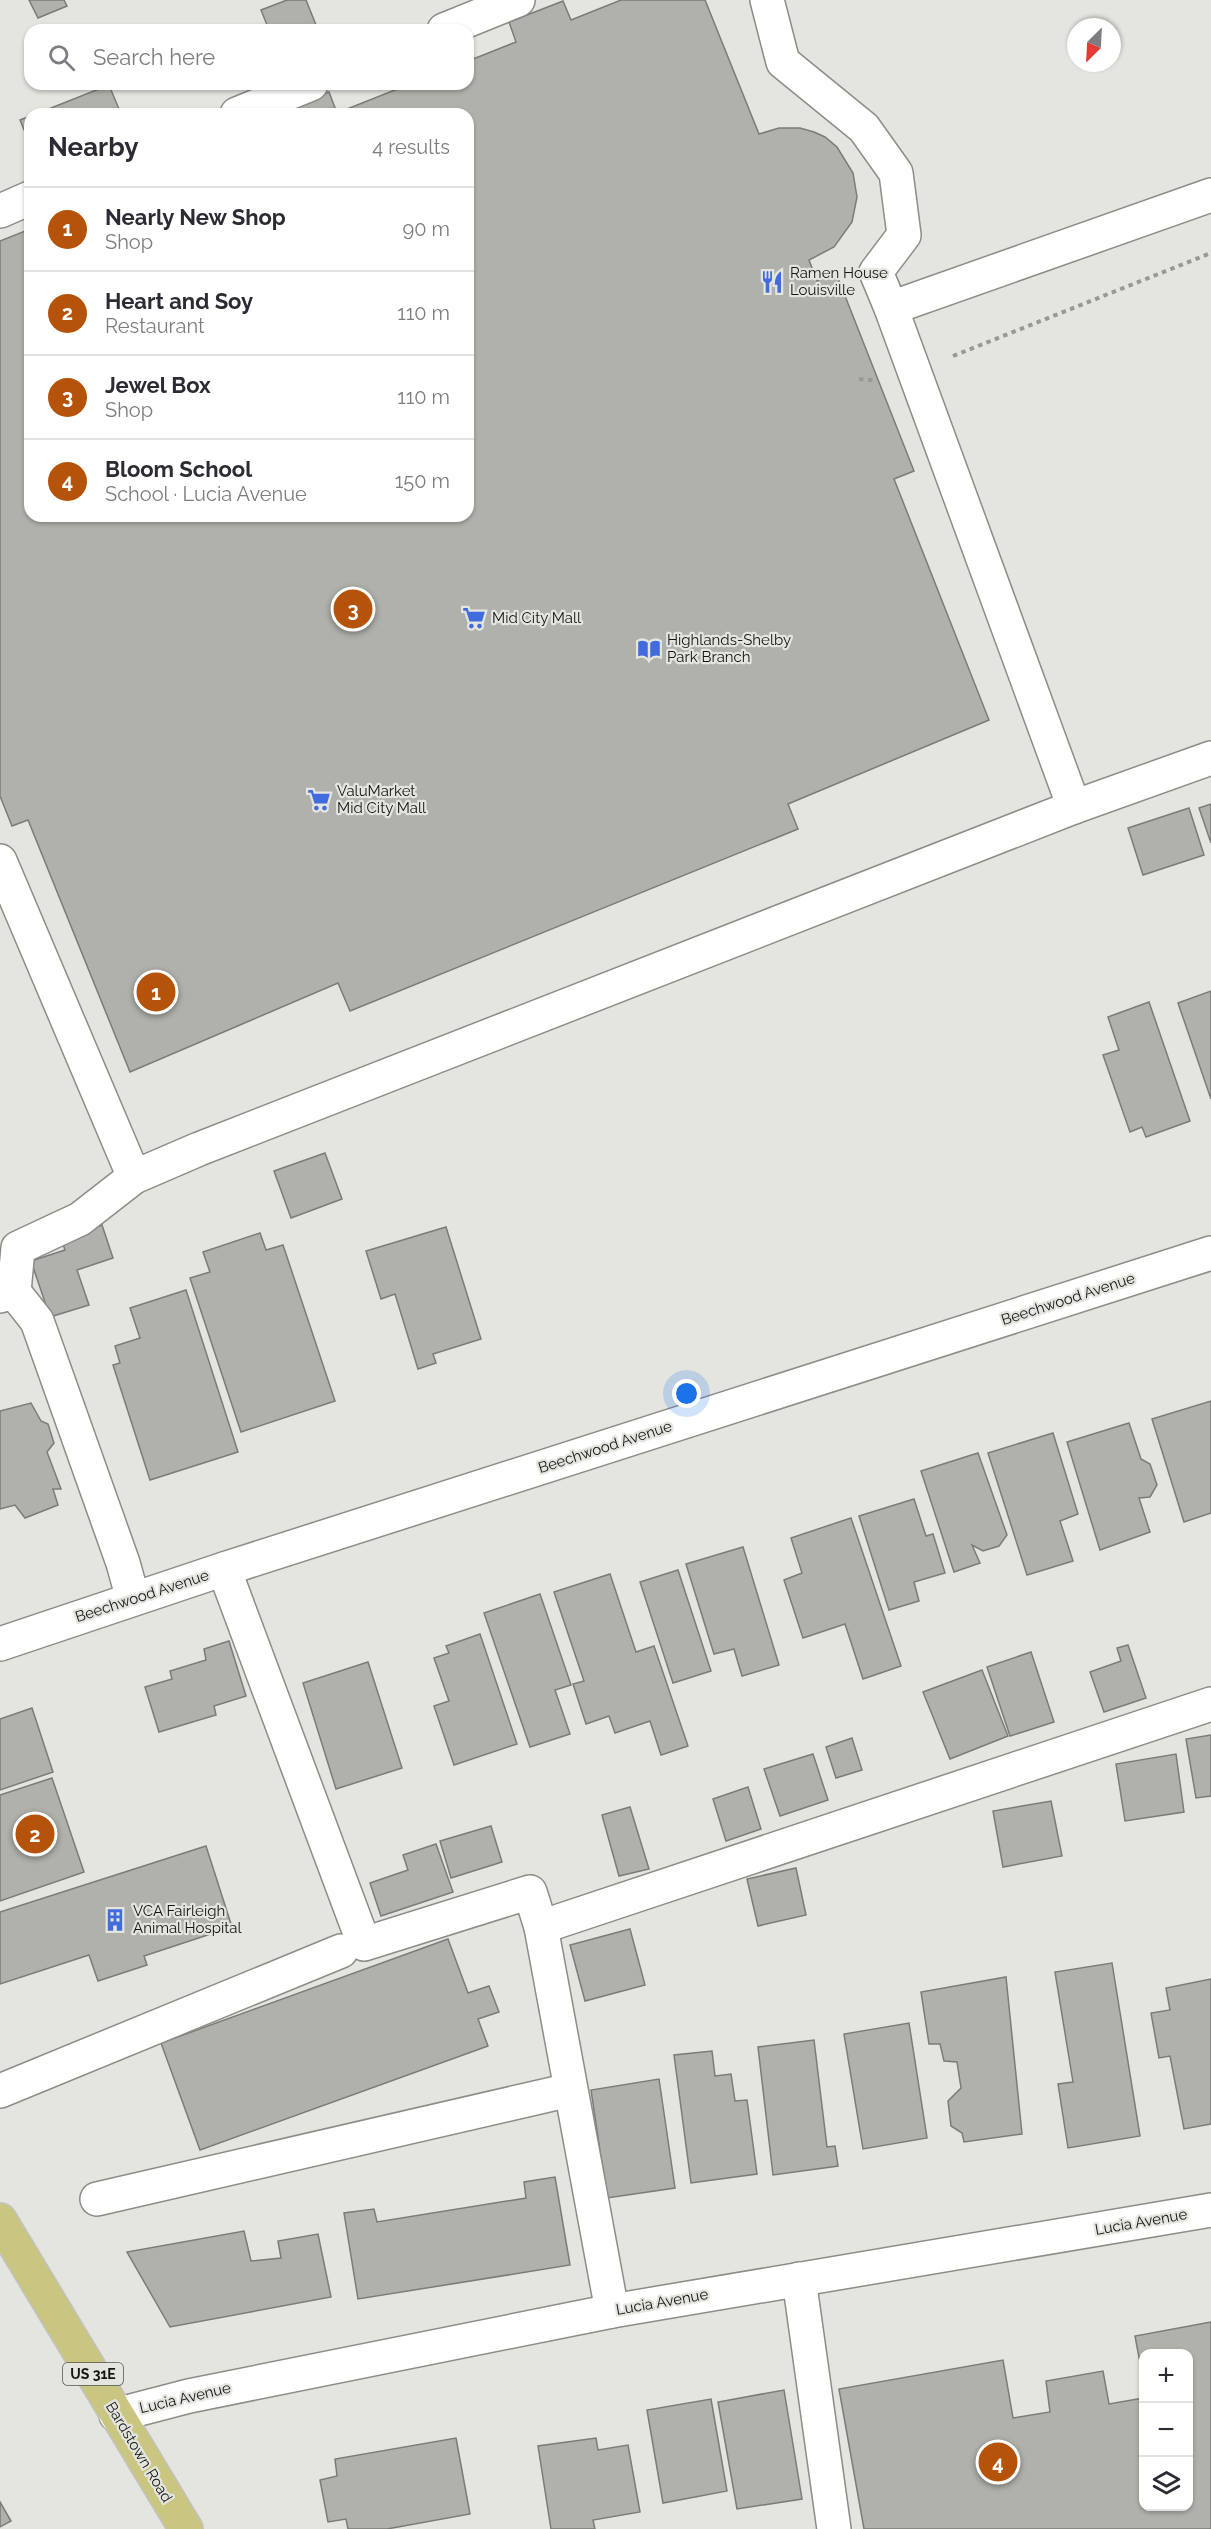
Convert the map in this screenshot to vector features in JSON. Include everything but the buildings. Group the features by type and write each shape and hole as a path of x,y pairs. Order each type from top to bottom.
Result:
{"main road":[{"name":"Bardstown Road","path":"0,2220 186,2529"}],"street":[{"path":"459,24 518,0"},
{"path":"767,0 783,62 864,128 896,173 904,235 876,272 1074,807"},
{"path":"252,108 296,90"},
{"path":"891,308 1211,195"},
{"path":"0,210 24,200"},
{"path":"133,1599 123,1563 37,1321 7,1294 18,1248 80,1219 134,1177 232,1136 1074,807 1211,758"},
{"path":"0,861 134,1177"},
{"name":"Beechwood Avenue","path":"0,1644 224,1569 1211,1254"},
{"path":"224,1569 364,1944 530,1892 540,1927 612,2311"},
{"path":"540,1927 1211,1704"},
{"path":"0,2091 341,1951"},
{"path":"97,2199 570,2091"},
{"name":"Lucia Avenue","path":"116,2415 178,2398 612,2311 1211,2210"},
{"path":"799,2279 834,2529"}],"path":[{"path":"949,357 1211,253"}],"place":[{"name":"Ramen House Louisville","path":"772,282"},
{"name":"Jewel Box","path":"353,609"},
{"name":"Mid City Mall","path":"474,618"},
{"name":"Highlands-Shelby Park Branch","path":"649,649"},
{"name":"ValuMarket Mid City Mall","path":"319,800"},
{"name":"Nearly New Shop","path":"156,992"},
{"name":"Heart and Soy","path":"35,1834"},
{"name":"VCA Fairleigh Animal Hospital","path":"115,1920"},
{"name":"Bloom School","path":"998,2462"}]}
